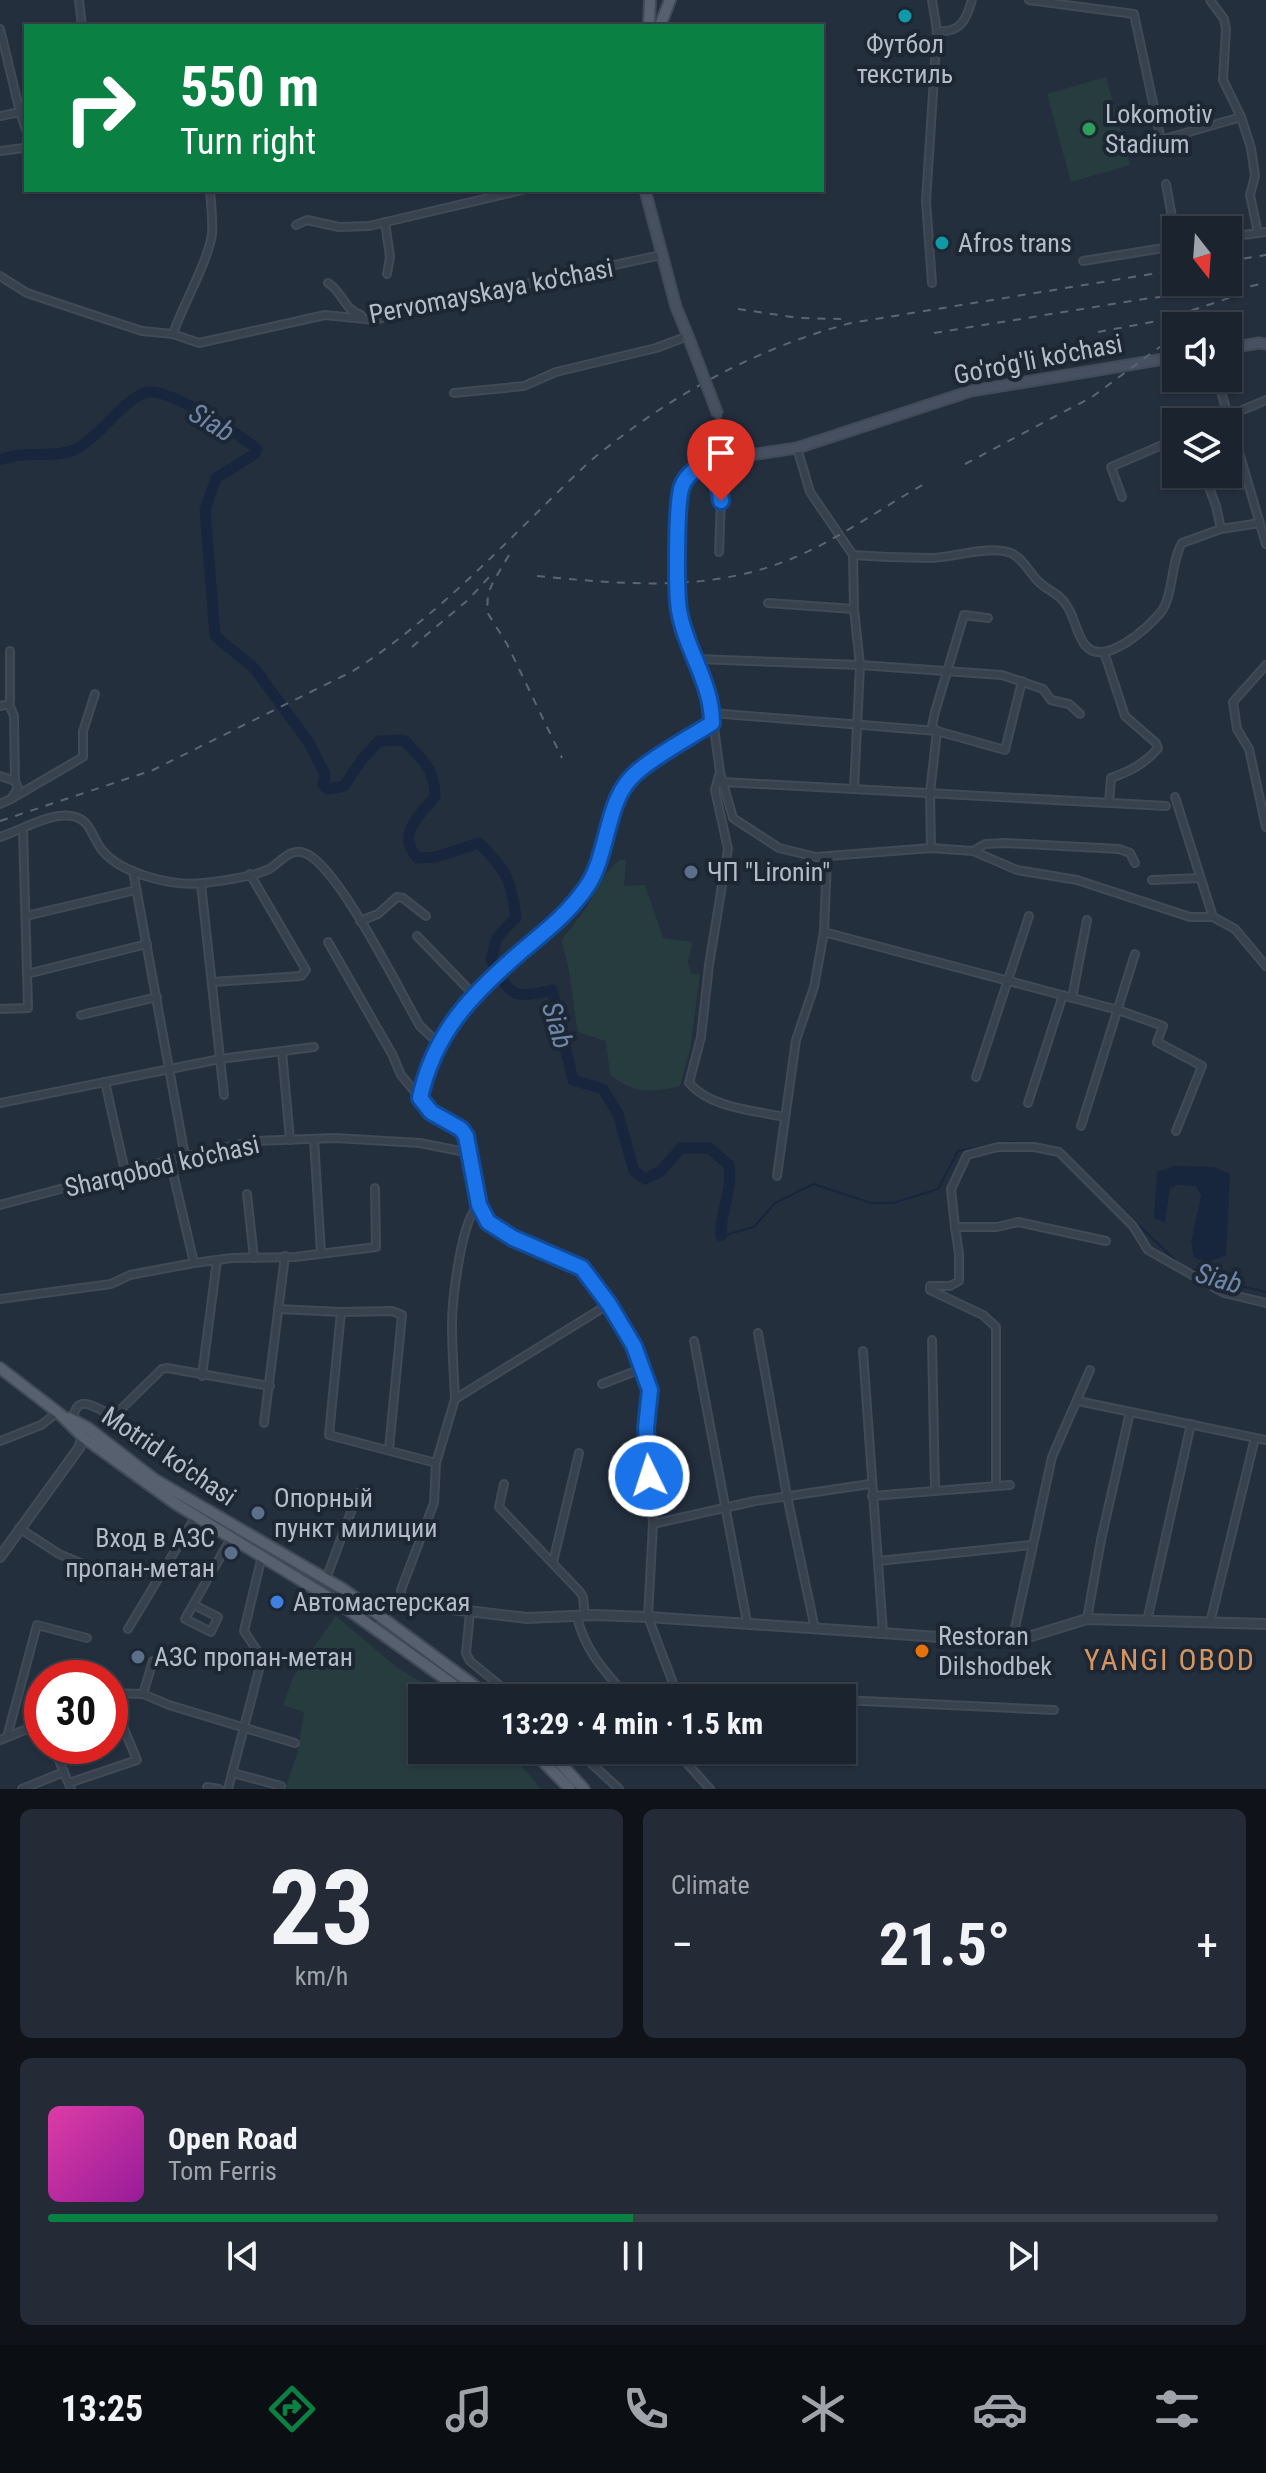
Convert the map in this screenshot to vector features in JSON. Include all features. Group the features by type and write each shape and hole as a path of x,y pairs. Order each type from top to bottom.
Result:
{"main road":[{"path":"650,24 652,0"},
{"path":"660,24 667,0"},
{"path":"645,192 676,307 718,415 741,448 725,458 720,456 717,443 718,415"},
{"path":"1242,346 1266,344"},
{"name":"Go'ro'g'li ko'chasi","path":"725,458 797,448 971,391 1162,359"},
{"path":"717,443 727,435 737,439"},
{"name":"Go'ro'g'li ko'chasi","path":"737,439 772,451"},
{"name":"Motrid ko'chasi","path":"0,1368 59,1413 83,1437 196,1516 370,1624 453,1684"},
{"name":"Motrid ko'chasi","path":"59,1413 88,1428 154,1479 326,1579 472,1684"},
{"path":"546,1764 570,1789"},
{"path":"561,1764 584,1789"}],"street":[{"path":"79,0 82,24"},
{"path":"932,0 937,31 926,201 932,283"},
{"path":"937,31 956,30 965,22 972,0"},
{"path":"1029,0 1134,14 1161,140 1241,117"},
{"path":"1210,0 1224,19 1223,80 1241,117 1255,176 1250,195 1262,233 1242,235"},
{"path":"0,29 24,124"},
{"path":"0,116 20,112"},
{"path":"0,151 24,148"},
{"path":"1166,184 1172,216"},
{"path":"173,334 212,234 210,192"},
{"path":"296,225 307,220 339,227 385,222 513,192"},
{"path":"385,222 390,257 387,274"},
{"path":"1083,261 1162,248"},
{"name":"Pervomayskaya ko'chasi","path":"0,276 27,293 142,331 173,334 199,343 325,315 375,320 409,309 661,255"},
{"path":"328,283 336,288 347,309 358,315 374,317 409,309"},
{"path":"454,393 524,386 556,372 656,348 688,336"},
{"path":"1242,410 1266,400"},
{"path":"717,443 682,485 679,610 712,713 720,772 733,818 779,848 827,858 931,848 973,851 1017,870 1077,880 1190,917 1213,917 1235,929 1266,966"},
{"path":"1122,497 1111,467 1162,445"},
{"path":"797,448 810,492 854,555 854,609 860,665 854,789"},
{"path":"701,464 725,458 719,552"},
{"path":"1242,463 1266,544"},
{"path":"1209,488 1221,529"},
{"path":"854,555 931,558 1000,550 1014,554 1045,588 1057,593 1068,607 1085,644 1092,651 1104,652 1131,640 1162,611 1182,543 1221,529 1260,523"},
{"path":"768,603 854,609"},
{"path":"937,731 932,726 964,615 988,618"},
{"path":"10,651 9,704 14,716 15,781 18,788 11,799"},
{"path":"1104,652 1125,716 1158,748 1150,759 1128,773 1111,778 1109,803"},
{"path":"697,659 860,665 1002,675 1043,689 1051,700 1069,704 1080,714"},
{"path":"1266,665 1233,702 1237,729 1249,749 1266,827"},
{"path":"712,713 937,731 1005,750 1022,681"},
{"path":"0,804 83,757 83,731 95,694"},
{"path":"0,706 9,704"},
{"path":"420,1098 438,1043 477,993 566,914 589,884 598,866 622,790 633,775 712,723"},
{"path":"931,848 930,793 937,731"},
{"path":"720,772 715,790 728,849 701,1037 689,1083 699,1094 723,1104 784,1117"},
{"path":"0,776 15,781"},
{"path":"723,782 1166,806"},
{"path":"1175,797 1213,917"},
{"path":"0,837 47,820 75,817 86,822 103,851 133,871 162,880 201,884 268,870 289,854 300,851 308,854 342,890 420,1026 438,1043"},
{"path":"0,1009 28,1008 23,830"},
{"path":"973,851 985,844 1006,843 1119,849 1130,853 1135,863"},
{"path":"777,1176 796,1040 814,987 824,932 827,858"},
{"path":"133,871 185,1156"},
{"path":"213,982 301,976 306,970 250,874"},
{"path":"1152,880 1200,878"},
{"path":"201,884 224,1095"},
{"path":"26,916 136,890"},
{"path":"360,921 378,914 397,897 403,898 426,916"},
{"path":"976,1077 1029,916"},
{"path":"1072,998 1087,920"},
{"path":"824,932 1118,1010 1163,1026 1157,1042 1202,1066 1176,1131"},
{"path":"417,936 477,993"},
{"path":"328,942 401,1075 431,1112 461,1129 470,1153 479,1205 488,1222 513,1238 582,1268 609,1304 634,1346 650,1390 646,1428 653,1524 648,1617 673,1684"},
{"path":"27,974 147,944"},
{"path":"1081,1126 1135,954"},
{"path":"1028,1103 1063,995"},
{"path":"81,1015 157,997"},
{"path":"0,1103 220,1059 314,1047"},
{"path":"282,1051 290,1140"},
{"path":"105,1082 125,1171"},
{"path":"314,1139 321,1253"},
{"name":"Sharqobod ko'chasi","path":"0,1205 125,1171 255,1141 314,1139 420,1143 470,1153"},
{"path":"996,1485 996,1327 983,1315 930,1290 930,1286 950,1286 959,1281 951,1189 967,1155 998,1147 1034,1147 1059,1152 1133,1226 1148,1250 1224,1293 1266,1303"},
{"path":"170,1160 194,1263"},
{"path":"0,1299 111,1284 130,1275 194,1263 376,1247 375,1188"},
{"path":"247,1194 254,1258"},
{"path":"402,1603 401,1590 434,1503 436,1463 455,1399 452,1321 455,1288 467,1227 474,1209 479,1205"},
{"path":"955,1227 997,1227 1018,1222 1106,1241"},
{"path":"264,1423 285,1256"},
{"path":"202,1376 217,1260"},
{"path":"455,1399 609,1304"},
{"path":"278,1309 392,1311 402,1315 389,1449"},
{"path":"341,1312 329,1435 436,1463"},
{"path":"758,1333 815,1629"},
{"path":"932,1340 935,1490"},
{"path":"694,1341 747,1622"},
{"path":"863,1351 870,1484 883,1633"},
{"path":"73,1420 74,1411 81,1403 87,1402 111,1415 116,1414 162,1369 270,1386"},
{"path":"602,1384 641,1369"},
{"path":"1012,1642 1052,1457 1090,1370"},
{"path":"1078,1401 1266,1440"},
{"path":"1087,1619 1130,1412"},
{"path":"0,1441 41,1425 59,1413"},
{"path":"1147,1621 1191,1424"},
{"path":"0,1557 79,1448 83,1437"},
{"path":"1210,1623 1255,1438"},
{"path":"553,1562 579,1453"},
{"path":"504,1484 499,1507 583,1597 583,1640 597,1663 616,1684"},
{"path":"653,1524 787,1496 870,1484"},
{"path":"872,1496 1010,1485"},
{"path":"326,1579 358,1493"},
{"path":"128,1629 196,1516"},
{"path":"19,1528 59,1554 88,1566"},
{"path":"194,1605 218,1617 211,1632 185,1619 231,1538"},
{"path":"878,1561 1031,1545"},
{"path":"228,1789 262,1658 244,1631 262,1556"},
{"path":"370,1624 377,1614 402,1603 527,1618 648,1617 1012,1642 1087,1619 1266,1624"},
{"path":"470,1612 466,1653 470,1661 498,1684"},
{"path":"3,1739 37,1625 87,1638"},
{"path":"143,1694 153,1661"},
{"path":"128,1694 143,1694 295,1743"},
{"path":"856,1701 1054,1710"},
{"path":"3,1739 24,1730"},
{"path":"128,1738 137,1760 128,1763"},
{"path":"61,1764 70,1786 127,1764"},
{"path":"592,1764 619,1789"},
{"path":"688,1764 710,1789"},
{"path":"22,1789 64,1772"},
{"path":"233,1773 281,1786 280,1789"},
{"path":"207,1787 219,1789"}],"green space":[{"name":"Lokomotiv Stadium","path":"1106,77 1130,165 1071,182 1047,94"},
{"path":"620,860 626,860 624,886 645,885 663,938 692,942 688,962 691,974 700,974 690,1049 680,1086 652,1091 627,1086 610,1075 606,1041 578,1032 570,974 561,941 606,874"},
{"path":"336,1616 400,1670 426,1684 408,1684 408,1764 520,1764 541,1789 285,1789 298,1751 304,1712 283,1705 293,1677"}],"water":[{"path":"1174,1166 1214,1167 1230,1174 1226,1255 1210,1261 1194,1257 1191,1242 1201,1195 1196,1186 1177,1185 1170,1188 1165,1222 1154,1218 1157,1172"}],"waterway":[{"name":"Siab","path":"0,460 20,455 69,452 78,448 128,403 150,392 189,405 257,449 255,454 216,478 205,510 215,636 254,668 308,741 325,774 323,785 328,789 344,786 379,741 404,740 422,759 433,779 435,797 412,826 409,834 412,850 418,858 436,857 479,843 495,861 506,876 516,917 497,938 491,960 503,981 513,992 520,994 552,990 573,1080 603,1089 618,1114 634,1171 645,1179 661,1171 681,1148 709,1148 729,1165 721,1236"},
{"name":"Siab","path":"721,1236 754,1227 775,1203 813,1184 871,1203 893,1203 938,1189 958,1151 1010,1142 1027,1144"},
{"name":"Siab","path":"1046,1146 1062,1151"},
{"name":"Siab","path":"1066,1155 1177,1262"},
{"name":"Siab","path":"1188,1269 1266,1292"}],"railway":[{"path":"1242,259 1266,255"},
{"path":"0,821 153,770 353,671 446,599 589,462 618,439 680,397 745,362 851,323 1162,272"},
{"path":"934,333 1150,298 1227,291 1266,283"},
{"path":"1098,332 1163,320 1232,297"},
{"path":"738,309 799,318 841,319"},
{"path":"965,464 1092,397 1162,345"},
{"path":"537,576 601,582 665,583 728,577 760,570 825,543 924,484"},
{"path":"509,555 488,594 487,612 507,644 562,758"},
{"path":"412,647 468,600 491,575"}],"place":[{"name":"Футбол текстиль","path":"905,16"},
{"name":"Lokomotiv Stadium","path":"1089,129"},
{"name":"Afros trans","path":"942,243"},
{"name":"ЧП \"Lironin\"","path":"691,872"},
{"name":"Опорный пункт милиции","path":"258,1513"},
{"name":"Вход в АЗС пропан-метан","path":"231,1553"},
{"name":"Автомастерская","path":"277,1602"},
{"name":"Restoran Dilshodbek","path":"922,1651"},
{"name":"АЗС пропан-метан","path":"138,1657"}],"district":[{"name":"YANGI OBOD","path":"1170,1660"}],"route":[{"path":"649,1476 646,1428 650,1390 634,1346 609,1304 582,1268 513,1238 488,1222 479,1205 466,1136 461,1129 431,1112 420,1098 438,1043 474,995 566,914 589,884 598,866 622,790 633,775 712,723 700,666 686,637 679,610 682,485 701,464 715,460 721,501"}]}
